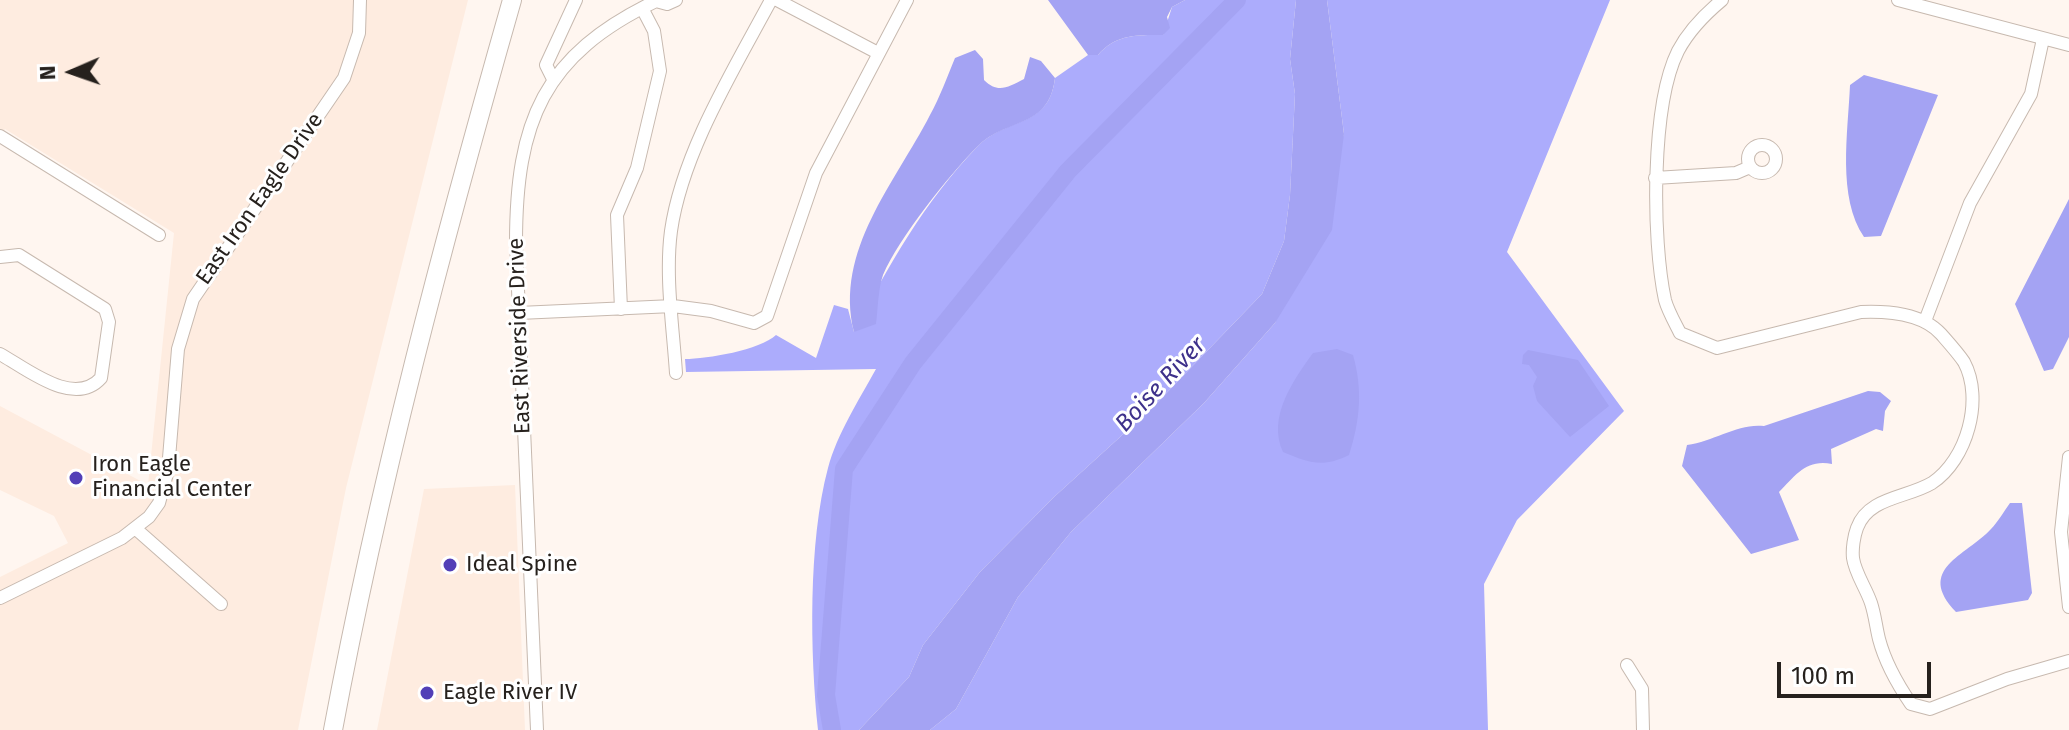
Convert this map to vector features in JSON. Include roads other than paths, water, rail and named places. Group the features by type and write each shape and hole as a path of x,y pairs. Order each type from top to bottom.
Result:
{"highway":[{"path":"333,730 408,376 512,0"}],"street":[{"name":"East Iron Eagle Drive","path":"0,598 136,529 149,517 165,487 178,349 193,299 344,78 359,33 360,0"},
{"path":"553,79 546,65 576,0"},
{"name":"East Riverside Drive","path":"537,730 519,313 518,186 528,135 553,79 592,37 656,1 667,4 676,0"},
{"path":"676,373 670,241 674,214 706,123 774,0 878,53"},
{"path":"519,313 673,306 760,322 772,308 816,173 907,0"},
{"path":"1722,0 1704,15 1677,53 1662,107 1655,178 1665,301 1680,333 1717,348 1861,312 1900,314 1925,321 1938,331 1965,364 1972,410 1967,434 1950,468 1934,481 1864,513 1855,537 1853,558 1872,605 1879,641 1899,687 1911,704 1930,709 2007,679 2069,661"},
{"path":"1898,0 2069,45"},
{"path":"621,309 617,215 637,168 660,71 654,31 642,8"},
{"path":"1925,321 1970,203 2020,119 2031,94 2043,39"},
{"path":"0,136 159,235"},
{"path":"1655,178 1736,173 1750,167"},
{"path":"0,257 19,255 101,304 109,322 101,378 83,390 67,389 0,354"},
{"path":"2069,457 2061,532 2069,607"},
{"path":"136,529 221,604"},
{"path":"1627,665 1642,689 1643,730"}],"waterway":[{"path":"832,730 826,695 844,469 913,363 1068,171 1237,0"}],"place":[{"name":"Iron Eagle Financial Center","path":"76,478"},
{"name":"Ideal Spine","path":"450,565"},
{"name":"Eagle River IV","path":"427,693"}],"water label":[{"name":"Boise River","path":"1161,385"}]}
